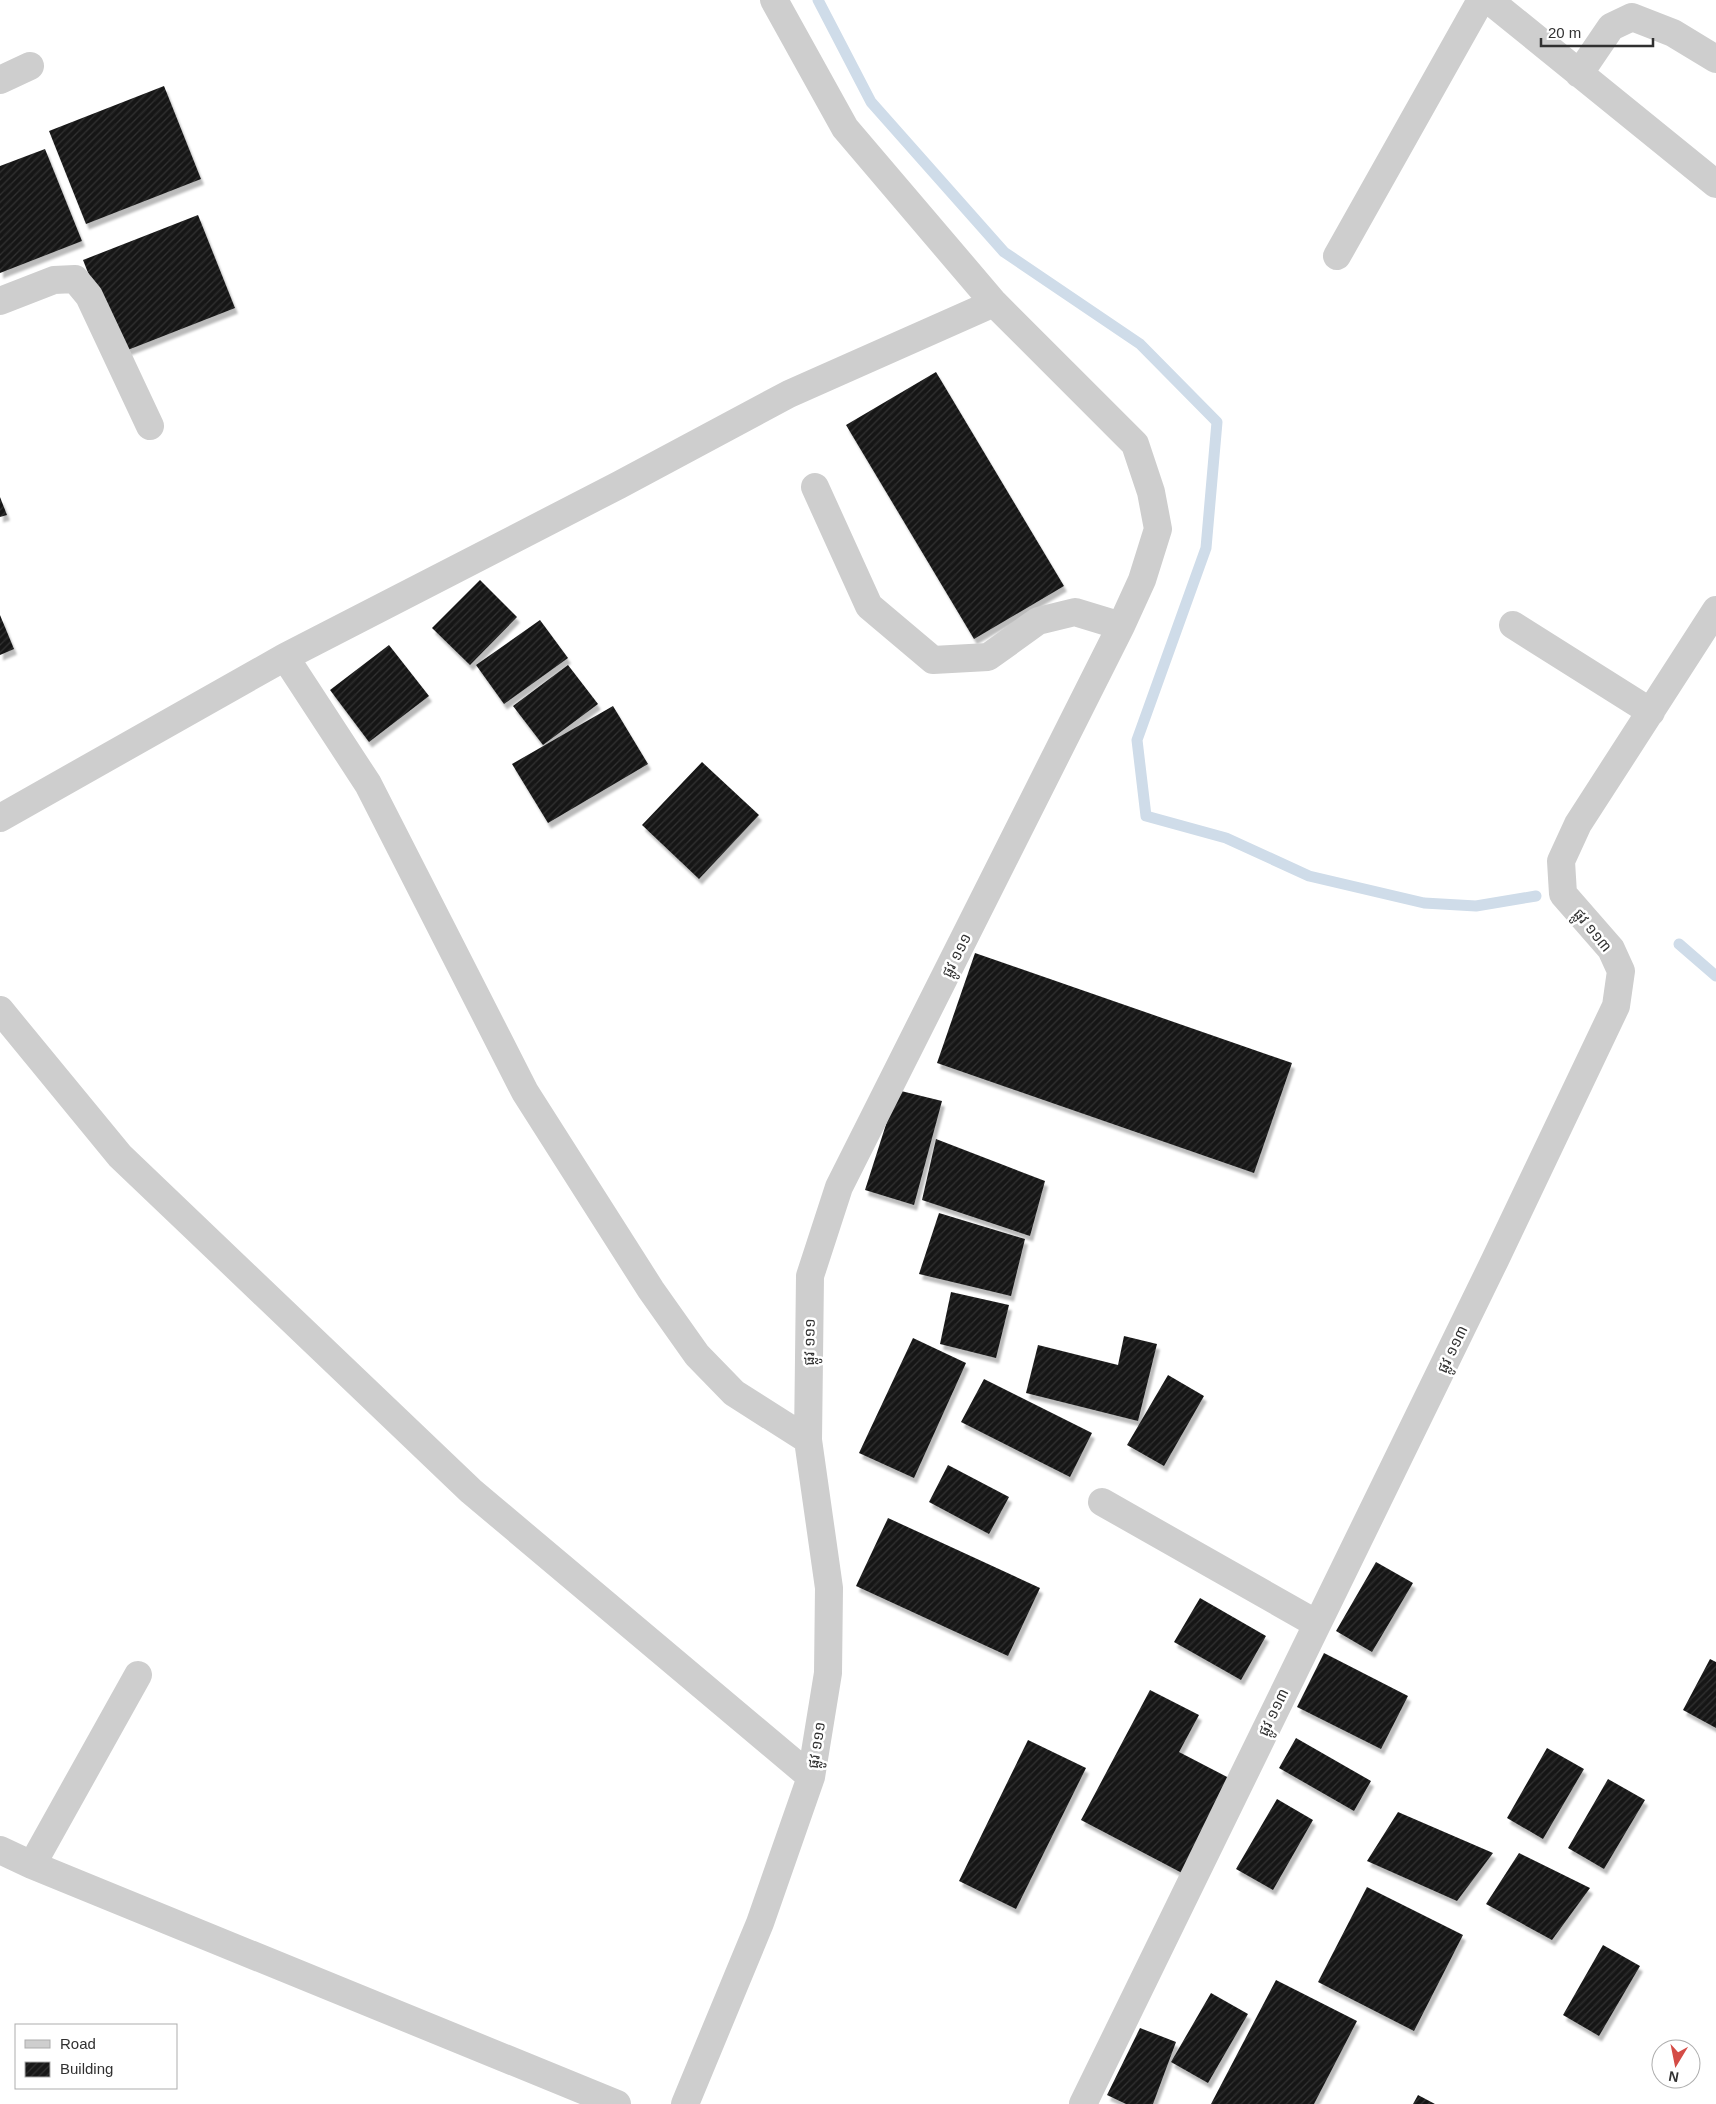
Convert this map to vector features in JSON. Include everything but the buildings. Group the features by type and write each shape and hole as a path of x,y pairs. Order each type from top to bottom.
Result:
{"street":[{"name":"ផ្លូវ ១១១","path":"685,2104 760,1923 811,1777 828,1673 829,1588 808,1440 810,1276 839,1187 1121,626 1142,580 1158,529 1151,492 1135,444 994,303 845,128 774,0"},
{"path":"1337,256 1481,0"},
{"path":"1489,0 1716,184"},
{"path":"1579,74 1611,27 1632,17 1673,33 1716,59"},
{"path":"0,80 30,66"},
{"path":"0,301 54,280 76,279 89,296 150,426"},
{"path":"0,818 285,657 619,485 789,394 994,303"},
{"path":"815,487 869,606 933,660 988,657 1038,620 1075,612 1121,626"},
{"name":"ផ្លូវ ១១៣","path":"1089,2102 1316,1624 1495,1260 1616,1006 1621,971 1611,949 1563,894 1561,861 1578,824 1716,610"},
{"path":"1513,625 1651,712"},
{"path":"285,657 368,784 525,1092 650,1290 697,1355 734,1393 808,1440"},
{"path":"0,1010 120,1156 471,1491 811,1777"},
{"path":"1102,1502 1316,1624"},
{"path":"32,1865 138,1674"},
{"path":"0,1850 32,1865 617,2104"}],"waterway":[{"path":"818,0 871,102 1004,252 1140,344 1217,422 1206,548 1137,740 1146,816 1226,838 1309,876 1424,903 1476,906 1536,896"},
{"path":"1679,944 1716,976"}]}
